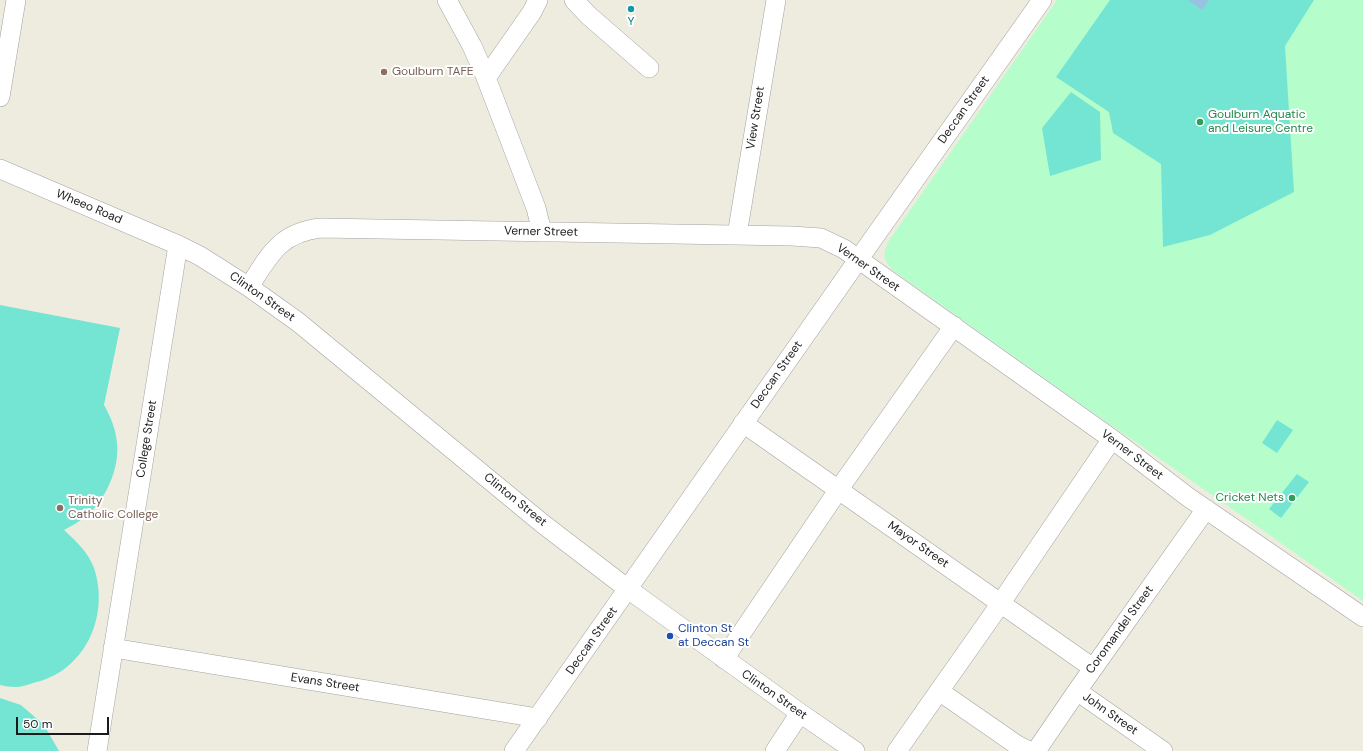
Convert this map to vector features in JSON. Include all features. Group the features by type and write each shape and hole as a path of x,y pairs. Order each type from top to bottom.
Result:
{"street":[{"path":"0,96 16,0"},
{"path":"447,0 474,50 486,78 536,208 542,232"},
{"path":"486,78 532,12 538,0"},
{"path":"574,0 588,15 649,68"},
{"name":"View Street","path":"737,235 776,0"},
{"name":"Deccan Street","path":"514,751 743,423 1042,0"},
{"name":"Wheeo Road","path":"0,169 178,245"},
{"name":"Verner Street","path":"249,287 268,258 280,244 287,238 308,230 334,228 792,236 821,238 837,245 954,326 1206,509 1363,617"},
{"name":"Clinton Street","path":"178,245 200,256 249,287 298,322 526,509 628,589 724,659 855,751"},
{"name":"College Street","path":"97,751 178,245"},
{"path":"724,659 839,489 954,326"},
{"name":"Mayor Street","path":"743,423 1093,668"},
{"path":"897,751 1001,603 1112,440"},
{"name":"Coromandel Street","path":"1036,751 1076,691 1206,509"},
{"name":"Evans Street","path":"113,648 538,718"},
{"path":"939,691 1017,745 1029,751"},
{"name":"John Street","path":"1076,691 1163,751"},
{"path":"775,751 800,713"}],"green space":[{"path":"1057,0 1363,0 1363,601 1072,398 895,272 888,264 885,252 890,239"}],"shaded area":[{"name":"Goulburn Aquatic and Leisure Centre","path":"1110,0 1314,0 1285,46 1294,192 1210,235 1163,247 1161,164 1113,133 1109,112 1056,77"},
{"path":"1188,0 1209,0 1202,10"},
{"path":"1071,92 1100,112 1101,160 1050,176 1042,128"},
{"path":"0,305 120,328 104,405 116,433 116,463 110,484 99,503 80,521 64,530 85,552 94,568 98,586 99,605 95,623 89,639 79,654 67,667 51,677 17,687 0,685"},
{"path":"1277,420 1293,430 1277,453 1262,443"},
{"path":"1297,474 1309,482 1281,518 1269,509"},
{"path":"0,698 21,705 44,725 59,751 0,751"}],"place":[{"name":"Y","path":"631,9"},
{"name":"Goulburn TAFE","path":"384,72"},
{"name":"Goulburn Aquatic and Leisure Centre","path":"1200,122"},
{"name":"Cricket Nets","path":"1292,498"},
{"name":"Trinity Catholic College","path":"60,508"},
{"name":"Clinton St at Deccan St","path":"670,636"}]}
